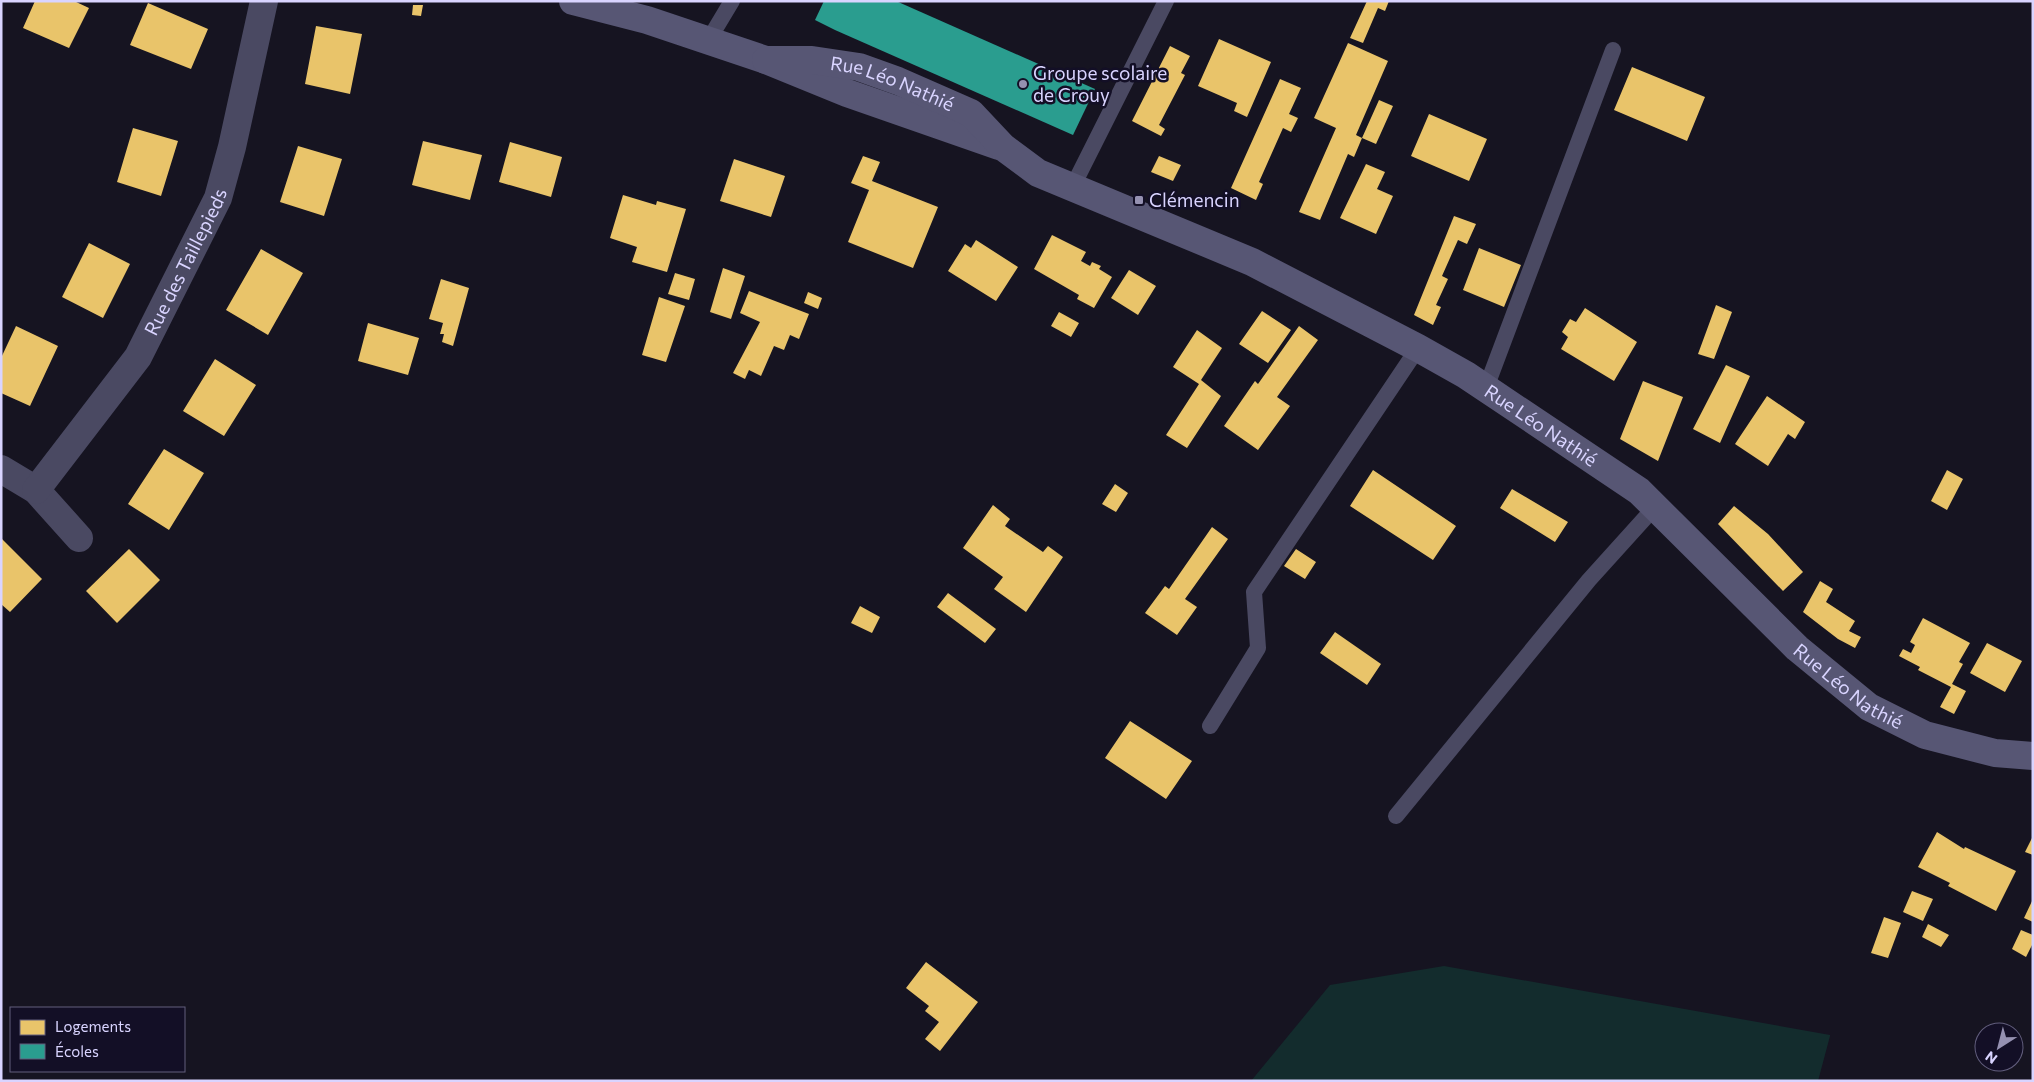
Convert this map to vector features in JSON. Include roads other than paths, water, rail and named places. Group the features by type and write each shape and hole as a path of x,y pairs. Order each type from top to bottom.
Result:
{"main road":[{"name":"Rue Léo Nathié","path":"573,1 647,20 766,60 812,60 859,67 898,81 971,113 1002,147 1038,173 1252,262 1418,348 1486,388 1639,491 1797,648 1870,707 1925,735 1995,753 2033,756"}],"street":[{"name":"Rue des Taillepieds","path":"36,490 138,357 218,198 264,1"},
{"path":"1,469 36,490 79,538"}],"lane":[{"path":"708,41 732,1"},
{"path":"1072,188 1166,1"},
{"path":"1486,388 1613,50"},
{"path":"1210,726 1258,648 1254,592 1418,348"},
{"path":"1396,816 1589,580 1655,507"}],"place":[{"name":"Groupe scolaire de Crouy","path":"1023,84"},
{"name":"Clémencin","path":"1139,200"}]}
